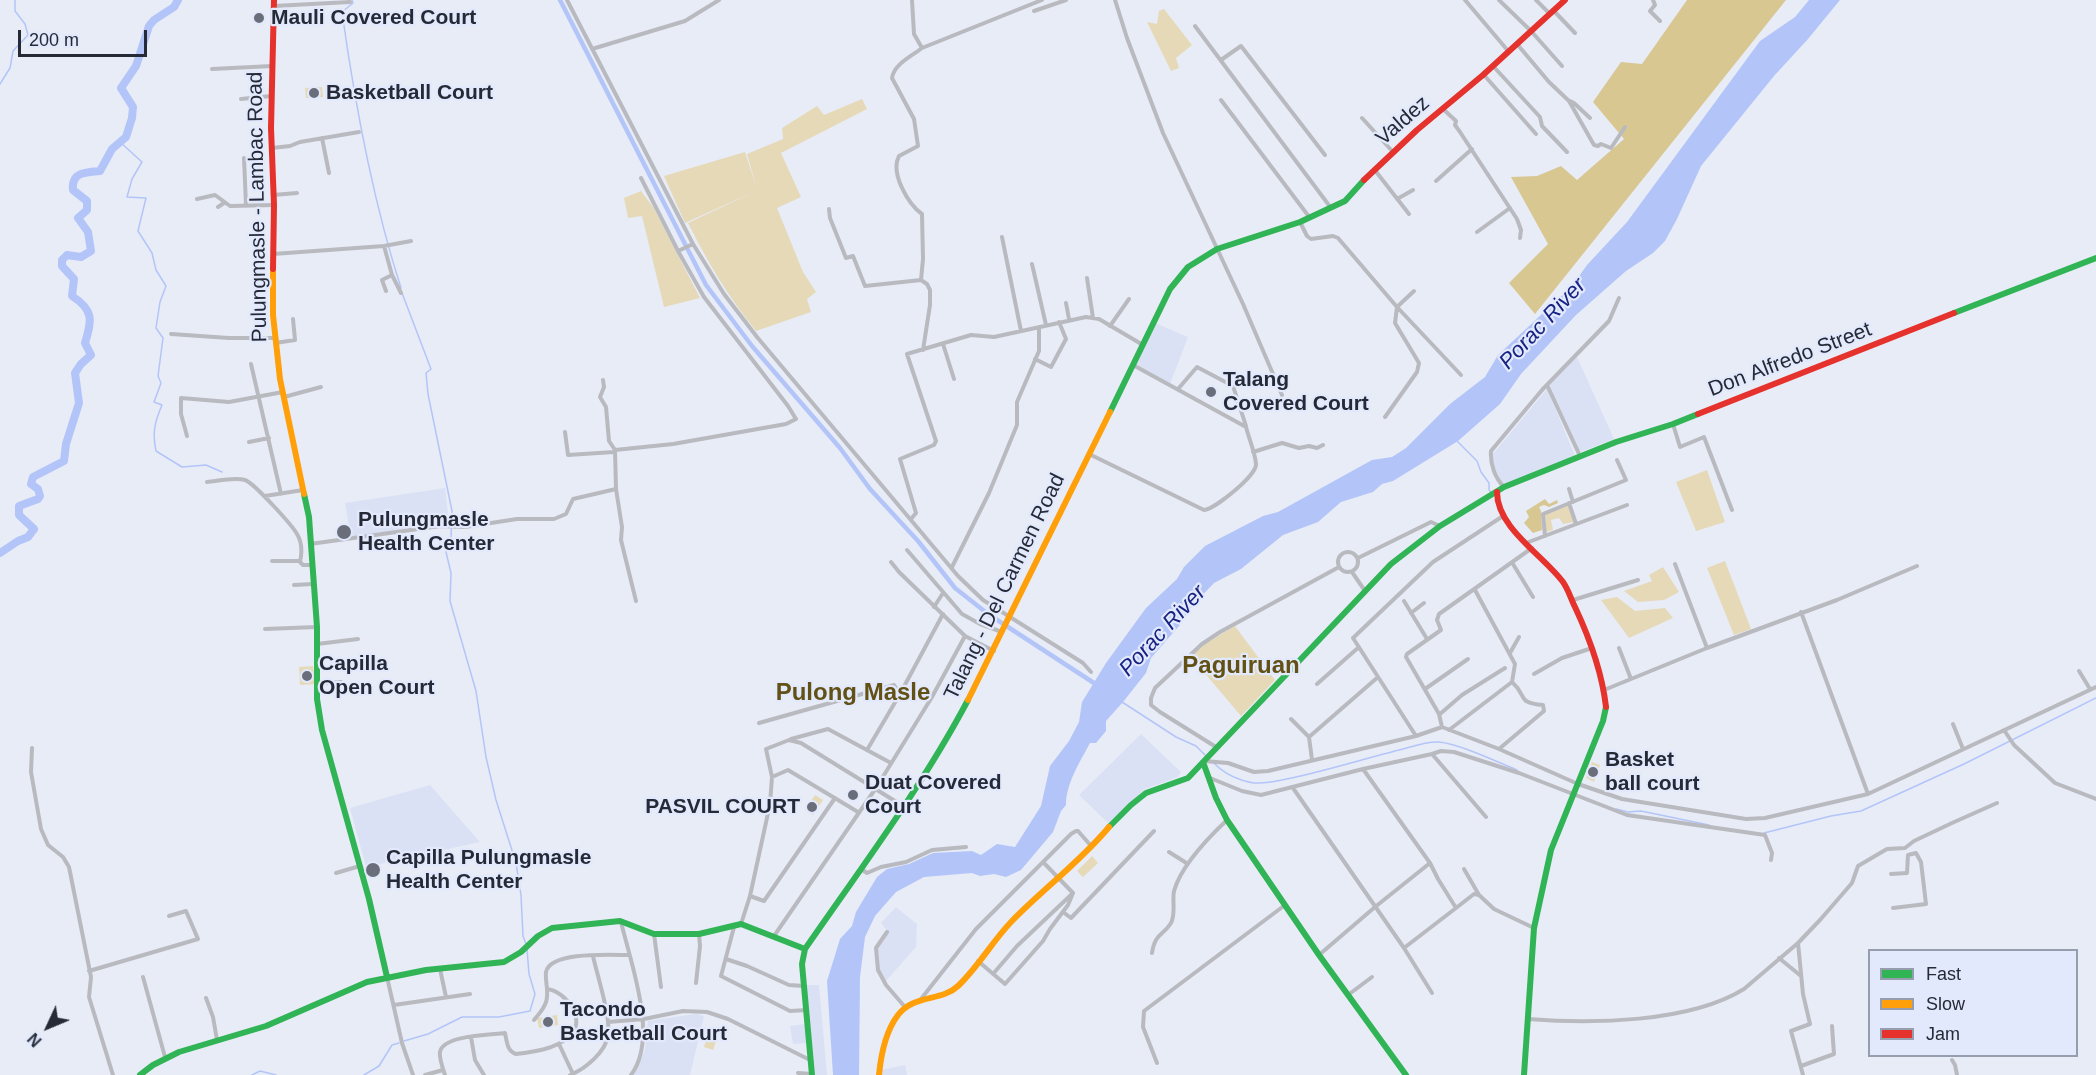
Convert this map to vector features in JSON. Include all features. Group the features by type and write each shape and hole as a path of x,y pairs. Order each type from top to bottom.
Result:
{"street":[{"path":"567,0 691,245 752,330 878,482 975,593 1008,619 1083,663 1091,672"},
{"path":"592,49 685,21 718,0"},
{"path":"912,0 913,27 916,39 922,48"},
{"path":"921,280 922,213 912,206 896,168 899,156 918,146 912,114 892,75 922,48 1042,0"},
{"path":"1034,11 1066,0"},
{"path":"1115,0 1163,133 1282,395"},
{"path":"1466,0 1509,52"},
{"path":"1499,0 1562,66"},
{"path":"1536,0 1575,33"},
{"name":"Valdez","path":"1248,239 1310,218 1351,196 1374,169 1484,75 1565,0"},
{"path":"1653,0 1655,4 1650,10 1660,21"},
{"path":"273,3 350,2"},
{"name":"Pulungmasle - Lambac Road","path":"273,3 271,96 274,205 273,317 283,395 309,517 317,644 317,699 322,730 361,866 387,977"},
{"path":"1195,26 1331,208"},
{"path":"1517,45 1569,101 1596,146 1601,144 1611,148 1625,127"},
{"path":"1221,60 1241,46 1325,155"},
{"path":"212,69 272,66"},
{"path":"1493,66 1540,117 1542,126 1567,152"},
{"path":"1484,75 1536,134"},
{"path":"241,99 271,96"},
{"path":"1221,100 1310,218"},
{"path":"1569,101 1590,118"},
{"path":"1443,109 1456,121 1455,125 1510,208 1521,230 1520,238"},
{"path":"1362,118 1393,152"},
{"path":"272,148 291,146 300,141 359,132"},
{"path":"322,138 329,173"},
{"path":"1436,181 1472,149"},
{"path":"244,158 246,205"},
{"path":"1374,169 1409,214"},
{"path":"565,432 568,455 673,444 786,424 796,419 772,384 719,319 641,178"},
{"path":"1397,199 1413,190"},
{"path":"273,195 297,194"},
{"path":"197,199 215,195 230,206 274,205"},
{"path":"218,207 224,203"},
{"path":"1477,232 1510,208"},
{"path":"830,209 830,218 846,258 854,256 865,286 921,280 927,284 930,293 923,350"},
{"path":"1300,222 1311,239 1333,236 1338,238 1397,307 1461,375"},
{"path":"1002,237 1021,331"},
{"name":"Talang - Del Carmen Road","path":"805,949 861,869 954,727 994,651 1170,289 1188,267 1217,249 1248,239"},
{"path":"273,254 387,246 411,241"},
{"path":"680,250 691,245"},
{"path":"387,246 392,275 401,293"},
{"name":"Don Alfredo Street","path":"905,1007 921,999 950,993 959,985 999,935 1092,847 1138,799 1147,792 1177,784 1188,778 1391,564 1440,526 1504,487 1616,442 1673,424 1747,393 2096,258"},
{"path":"1032,264 1046,325"},
{"path":"386,291 382,280 392,275"},
{"path":"1087,278 1093,318"},
{"path":"1385,417 1417,372 1419,363 1395,323 1397,307 1414,291"},
{"path":"1504,487 1498,481 1493,468 1491,451 1547,385 1609,321 1619,298"},
{"path":"1110,326 1129,299"},
{"path":"1066,303 1069,320"},
{"path":"911,519 916,513 900,459 934,445 936,441 908,354 971,335 994,337 1086,317 1099,319 1143,345"},
{"path":"171,334 295,340 293,319"},
{"path":"1035,359 1051,367 1066,339 1059,322"},
{"path":"951,568 989,494 1017,424 1017,402 1039,351 1039,327"},
{"path":"943,344 954,379"},
{"path":"251,364 281,494"},
{"path":"1133,366 1246,427"},
{"path":"1089,454 1203,510 1208,510 1222,501 1255,473 1257,466 1233,386 1197,368 1178,389"},
{"path":"603,380 604,387 600,397 606,407 609,441 615,451 616,489 622,527 621,540 636,601"},
{"path":"1547,385 1580,456"},
{"path":"187,436 181,414 181,398 229,402 321,387"},
{"path":"1673,424 1680,447 1704,437 1732,510"},
{"path":"249,442 269,438"},
{"path":"1253,452 1282,443 1299,448 1309,446 1317,448 1323,445"},
{"path":"1545,536 1543,514 1626,480 1617,459"},
{"path":"207,482 242,480 252,485 299,536 302,555 300,562"},
{"path":"310,544 447,526 456,527 517,519 554,519 566,514 573,499 616,489"},
{"path":"1569,489 1576,524"},
{"path":"264,497 303,490"},
{"path":"1497,492 1497,504 1503,516 1564,583 1573,600 1592,648 1604,690 1606,708 1603,721 1551,850 1534,928 1524,1075"},
{"path":"1526,543 1627,505"},
{"path":"1416,736 1353,638 1433,562 1503,516"},
{"path":"1358,558 1431,522 1440,526"},
{"path":"1442,727 1439,714 1406,657 1409,651 1441,630 1437,620 1439,614 1513,564 1532,548"},
{"path":"907,550 962,614 1003,630"},
{"path":"1352,552 1358,558 1358,566 1352,572 1344,572 1339,567 1338,559 1344,553 1352,552"},
{"path":"272,561 300,562 303,565 312,566"},
{"path":"891,562 965,636 994,651"},
{"path":"1513,564 1533,597"},
{"path":"1675,564 1707,648"},
{"path":"1604,690 1707,648 1837,600 1917,566"},
{"path":"1214,750 1151,705 1155,688 1202,644 1220,632 1339,567"},
{"path":"1352,572 1365,591"},
{"path":"1573,600 1638,580"},
{"path":"294,585 313,584"},
{"path":"1449,729 1512,682 1515,664 1475,590"},
{"path":"934,607 943,593"},
{"path":"1404,601 1427,639"},
{"path":"1412,613 1424,603"},
{"path":"1801,612 1868,794"},
{"path":"867,750 943,614"},
{"path":"265,629 316,627"},
{"path":"774,936 876,788 932,697 965,636"},
{"path":"1509,654 1519,637"},
{"path":"317,644 358,639"},
{"path":"1317,684 1359,647"},
{"path":"1534,674 1562,658 1592,648"},
{"path":"1619,648 1631,679"},
{"path":"1425,689 1468,659"},
{"path":"1439,714 1462,695 1505,668"},
{"path":"2079,671 2090,689"},
{"path":"1309,737 1378,676"},
{"path":"317,684 341,682"},
{"path":"1499,749 1544,711 1543,705 1529,704 1524,701 1518,687 1512,682"},
{"path":"759,723 894,685 900,694"},
{"path":"1406,1075 1319,955 1227,820 1216,798 1205,761 1228,763 1254,772 1268,771 1416,736 1442,727 1499,749 1578,785 1622,800 1746,819 1765,818 1868,794 2096,687"},
{"path":"1291,719 1309,737 1312,760"},
{"path":"1953,723 1963,749"},
{"path":"807,1010 790,1011 721,976 737,925 750,896 770,804 772,777 766,749 822,729 828,729 891,763"},
{"path":"2005,731 2012,741 2055,783 2096,799"},
{"path":"789,740 801,743 903,806"},
{"path":"32,748 32,772 41,829 48,845 63,856 69,867 91,977 89,997 113,1075"},
{"path":"1210,778 1242,791 1261,795 1441,751 1454,752 1519,773 1627,815 1765,835 1772,854 1771,860"},
{"path":"1432,754 1486,817"},
{"path":"1364,769 1430,863 1456,908"},
{"path":"772,777 788,771 858,812"},
{"path":"1293,788 1404,948 1432,993"},
{"path":"750,896 764,901 835,798"},
{"path":"1528,1019 1564,1022 1648,1018 1692,1009 1734,995 1798,943 1842,896 1852,883 1858,866 1887,849 1905,848 1997,803"},
{"path":"1152,953 1156,939 1172,922 1174,890 1188,864 1205,840 1227,820"},
{"path":"921,999 976,928 1076,831 1092,847"},
{"path":"1063,912 1071,918 1154,831"},
{"path":"861,869 867,873 881,867 906,862 932,850 966,847"},
{"path":"1169,852 1188,864"},
{"path":"1891,874 1907,873 1908,855 1916,854 1921,862 1926,904 1893,908"},
{"path":"1043,862 1073,893"},
{"path":"1319,955 1430,863"},
{"path":"336,873 361,866"},
{"path":"1464,869 1479,895 1494,909 1534,928"},
{"path":"978,961 1005,984 1044,941 1068,905 1073,893"},
{"path":"993,974 1017,946 1073,893"},
{"path":"1404,948 1474,894 1479,895"},
{"path":"1157,1063 1143,1027 1144,1011 1285,904"},
{"path":"89,971 198,939 186,911 169,916"},
{"path":"620,921 644,1019 643,1046 631,1075"},
{"path":"140,1075 165,1057 178,1051 250,1031 367,982 440,969 504,962 552,928 620,921 654,934 699,934 737,925 774,936 805,949 802,959 812,1075 798,1074"},
{"path":"879,1075 886,1038 894,1021 905,1007 886,986 878,970 876,948 887,932"},
{"path":"654,934 661,987"},
{"path":"696,983 699,934"},
{"path":"1798,943 1803,994 1810,1024 1791,1031 1803,1075"},
{"path":"534,1020 548,997 546,973 551,965 567,957 628,955"},
{"path":"559,1044 572,1075 600,1052 608,1036 608,1022 593,956"},
{"path":"1779,958 1801,976"},
{"path":"726,959 789,985 804,986"},
{"path":"440,969 446,997"},
{"path":"143,976 165,1057"},
{"path":"387,977 412,1075"},
{"path":"1348,995 1372,977"},
{"path":"425,1075 444,1073 440,1053 449,1042 505,1033 508,1048 516,1054 559,1044 574,1032 575,1019 570,1003 558,991 547,988"},
{"path":"394,1005 470,994"},
{"path":"206,998 213,1017 217,1040"},
{"path":"608,1022 644,1019 684,1011 707,1012 729,1019 811,1060"},
{"path":"1800,1066 1834,1054 1832,1026"},
{"path":"471,1037 475,1060 484,1075"},
{"path":"1952,1060 1957,1075"}],"shaded area":[{"path":"1687,0 1786,0 1535,314 1509,283 1548,244 1511,177 1537,176 1561,166 1577,180 1624,139 1593,102 1621,62 1642,64"},
{"path":"1164,9 1192,45 1176,58 1179,68 1171,71 1147,22 1157,24 1159,11"},
{"name":"Basketball Court","path":"322,87 323,97 306,98 305,88"},
{"path":"862,99 867,109 781,153 801,197 777,208 803,272 816,292 807,299 811,312 756,331 719,280 688,223 758,190 685,223 664,176 745,152 757,189 747,154 783,139 782,128 817,106 824,115"},
{"path":"641,191 653,207 700,298 664,307 642,216 628,218 624,198"},
{"path":"1155,323 1188,337 1170,384 1136,365"},
{"path":"1577,357 1614,439 1578,453 1549,386"},
{"path":"1547,389 1575,456 1503,485 1493,464 1493,454"},
{"path":"1707,470 1725,522 1696,531 1676,482"},
{"path":"445,488 449,523 351,537 345,503"},
{"path":"1545,499 1549,504 1557,500 1558,503 1549,507 1544,505 1539,507 1542,530 1533,533 1524,523 1529,517 1526,511"},
{"path":"1568,506 1574,522 1563,524 1559,518 1551,520 1553,530 1546,532 1545,514"},
{"path":"1725,561 1751,629 1734,635 1707,568"},
{"path":"1663,567 1679,592 1664,600 1638,602 1624,591 1652,581 1649,575"},
{"path":"1617,597 1635,611 1665,608 1673,618 1629,638 1601,600"},
{"path":"1235,626 1275,680 1241,716 1192,656 1203,645"},
{"name":"Capilla Open Court","path":"313,666 315,684 300,685 299,667"},
{"path":"1141,734 1181,772 1178,777 1145,789 1108,823 1079,795"},
{"name":"Basket ball court","path":"1592,762 1600,765 1594,782 1586,778"},
{"path":"430,785 480,842 366,867 350,808"},
{"name":"PASVIL COURT","path":"815,795 823,800 813,815 805,810"},
{"path":"1092,856 1098,863 1083,877 1077,871"},
{"path":"896,907 917,924 916,947 886,981 878,970 878,947 888,932 881,923"},
{"path":"806,985 819,985 827,1075 815,1075"},
{"path":"696,1014 704,1016 690,1075 634,1075 645,1050 648,1021"},
{"name":"Tacondo Basketball Court","path":"557,1015 558,1025 539,1028 537,1018"},
{"path":"806,1024 808,1043 793,1044 790,1026"},
{"path":"711,1027 720,1030 713,1050 704,1047"},
{"path":"905,1065 907,1075 881,1075 881,1070"}],"water":[{"name":"Porac River","path":"1809,0 1840,0 1774,76 1701,166 1665,241 1653,253 1626,271 1576,315 1521,374 1500,404 1458,441 1393,481 1382,484 1373,492 1341,502 1318,522 1283,535 1241,569 1214,583 1193,605 1179,626 1151,658 1146,673 1106,721 1106,731 1096,743 1090,743 1071,781 1066,805 1061,811 1053,832 1021,870 1006,877 994,874 980,876 972,873 924,877 896,892 875,916 865,937 860,977 859,1075 833,1075 827,981 840,939 852,926 856,912 877,877 887,869 909,864 933,853 972,851 981,855 997,844 1015,847 1041,806 1050,766 1069,741 1079,722 1082,702 1106,663 1146,608 1177,579 1184,567 1205,546 1263,516 1278,512 1372,460 1392,457 1406,448 1450,404 1485,377 1498,355 1572,286 1587,265 1627,222 1760,41 1795,17"}],"waterway":[{"path":"0,84 10,68 13,51 28,35 25,24 15,11 15,0"},
{"path":"0,553 28,537 34,529 19,515 19,506 38,499 40,496 38,489 31,484 33,477 64,461 66,444 79,403 75,373 91,355 85,343 90,322 88,311 72,296 74,279 62,266 62,260 67,255 81,257 91,251 88,232 78,218 87,210 87,201 73,190 74,180 80,174 100,171 112,149 126,137 133,107 121,88 136,66 149,26 174,7 178,0"},
{"path":"352,0 353,3 342,12 353,82 373,186 401,288"},
{"path":"560,0 706,285 752,346 840,448 870,489 918,541 955,588 988,614 1097,685"},
{"path":"120,142 142,162 132,179 127,197 146,198 138,231 152,253 156,270 166,286 160,302 156,328 163,338 158,376 161,383 154,402 162,405 155,427 156,451 182,467 206,465 222,472"},
{"path":"402,293 431,369 426,373 428,394 452,511 451,538 446,552 451,573 450,601 476,691 486,757 496,800 516,863 521,895 523,936 526,944"},
{"path":"1457,441 1477,461 1489,483 1491,492"},
{"path":"1764,833 1861,811 1964,764 2096,698"},
{"path":"1122,702 1176,737 1196,746 1206,756"},
{"path":"1214,763 1227,774 1238,779 1264,783 1435,742 1448,743 1517,770"},
{"path":"1616,809 1628,812 1641,811 1709,825"},
{"path":"404,1041 428,1034 462,1017 499,1017 530,1011 535,994 529,974 527,949"},
{"path":"364,1075 379,1066 392,1045 399,1043"},
{"path":"252,1075 260,1071 276,1075"}],"traffic: fast":[{"path":"1110,412 1170,289 1188,267 1217,249 1300,222 1345,201 1364,180"},
{"path":"1954,313 2096,258"},
{"path":"1109,827 1146,793 1188,778 1391,564 1440,526 1504,487 1616,442 1698,414"},
{"path":"304,494 309,517 317,627 317,699 322,730 369,899 387,977"},
{"path":"812,1075 802,964 805,949 911,796 968,700"},
{"path":"1524,1075 1534,928 1551,850 1603,721 1606,707"},
{"path":"1203,762 1227,820 1319,955 1406,1075"},
{"path":"140,1075 153,1065 179,1052 266,1026 367,982 426,970 504,962 552,928 620,921 654,934 699,934 741,924 805,949"}],"traffic: slow":[{"path":"273,269 273,315 280,379 304,494"},
{"path":"968,700 1110,412"},
{"path":"879,1075 884,1044 890,1029 904,1008 944,994 958,986 1011,922 1086,852 1109,827"}],"traffic: jam":[{"path":"273,269 274,205 271,128 274,0"},
{"path":"1364,180 1417,130 1483,75 1565,0"},
{"path":"1698,414 1954,313"},
{"path":"1497,492 1504,517 1522,540 1563,582 1595,656 1606,707"}],"place":[{"name":"Mauli Covered Court","path":"259,18"},
{"name":"Basketball Court","path":"314,93"},
{"name":"Talang Covered Court","path":"1211,392"},
{"name":"Pulungmasle Health Center","path":"344,532"},
{"name":"Capilla Open Court","path":"307,676"},
{"name":"Basket ball court","path":"1593,772"},
{"name":"Duat Covered Court","path":"853,795"},
{"name":"PASVIL COURT","path":"812,807"},
{"name":"Capilla Pulungmasle Health Center","path":"373,870"},
{"name":"Tacondo Basketball Court","path":"548,1022"}],"district":[{"name":"Paguiruan","path":"1241,666"},
{"name":"Pulong Masle","path":"853,693"}]}
